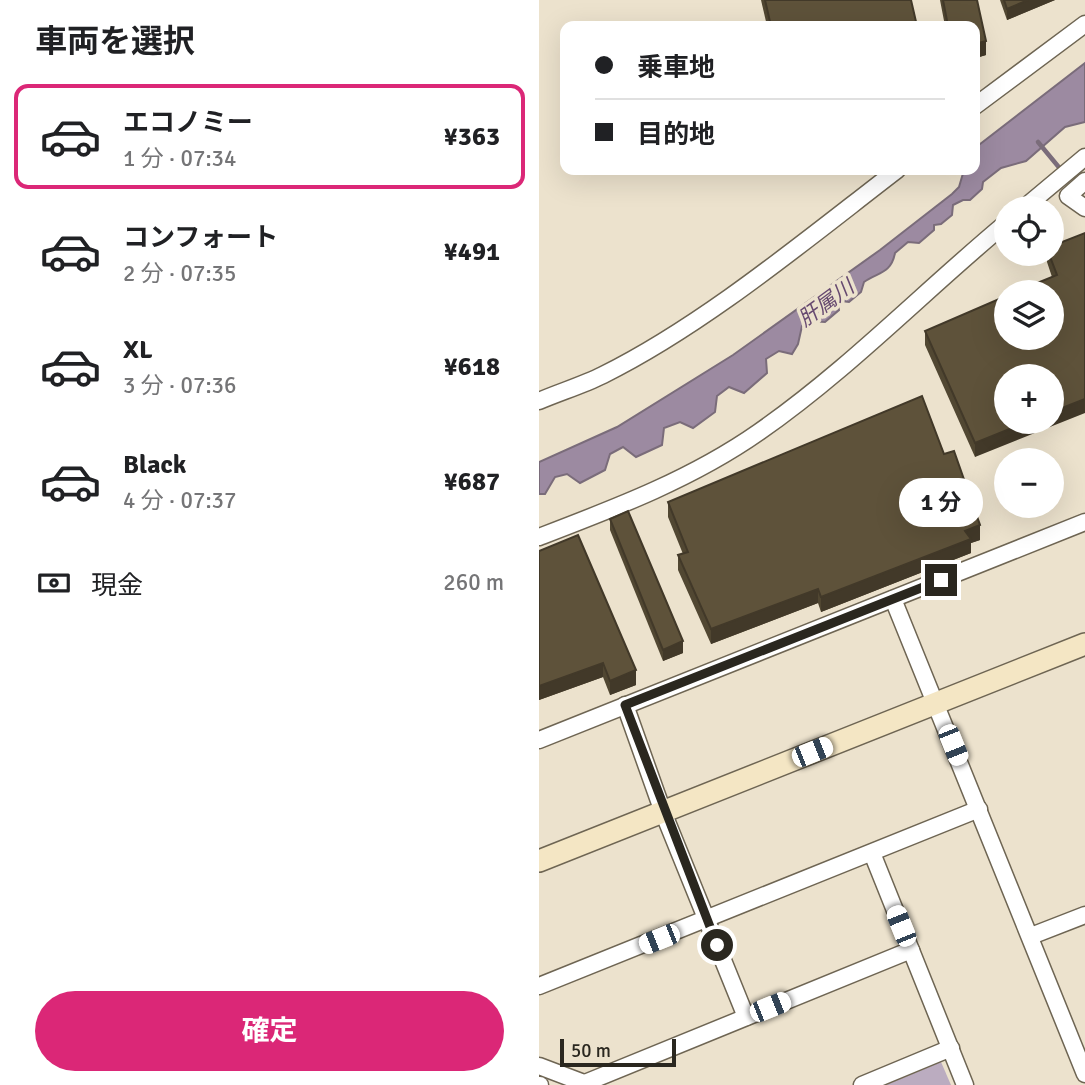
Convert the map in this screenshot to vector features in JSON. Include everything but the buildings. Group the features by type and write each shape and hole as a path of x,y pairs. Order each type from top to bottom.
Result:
{"street":[{"path":"980,102 1085,24"},
{"path":"1039,196 1085,158"},
{"path":"539,401 603,375 660,342 742,286 890,175"},
{"path":"1085,181 1068,197 1085,208"},
{"path":"539,537 630,502 690,473 759,433 867,346 994,234"},
{"path":"539,740 1085,522"},
{"path":"893,599 1085,1074"},
{"path":"539,861 1085,644"},
{"path":"625,705 663,812 746,1017"},
{"path":"539,986 707,921 979,809"},
{"path":"872,853 965,1085"},
{"path":"1031,936 1085,915"},
{"path":"539,1066 575,1082 587,1084 911,950"},
{"path":"862,1085 951,1048"}],"shaded area":[{"path":"941,1062 951,1085 886,1085"}],"water":[{"name":"肝属川","path":"1085,63 1085,122 1065,127 1026,161 1001,168 983,182 982,189 970,200 953,205 952,215 941,224 934,225 934,230 919,243 908,242 895,253 887,269 864,282 861,292 849,302 841,301 839,310 825,322 809,321 802,326 798,344 792,354 779,351 766,359 767,373 744,393 729,387 717,396 715,412 693,428 680,422 664,428 662,445 636,457 623,447 610,454 605,470 580,483 567,474 555,477 545,494 539,494 539,462 617,427 733,355 880,250 952,194 959,187 963,175 980,175 980,144"}],"waterway":[{"path":"1038,142 1062,171"}],"route":[{"path":"717,945 663,812 625,705 941,580"}]}
